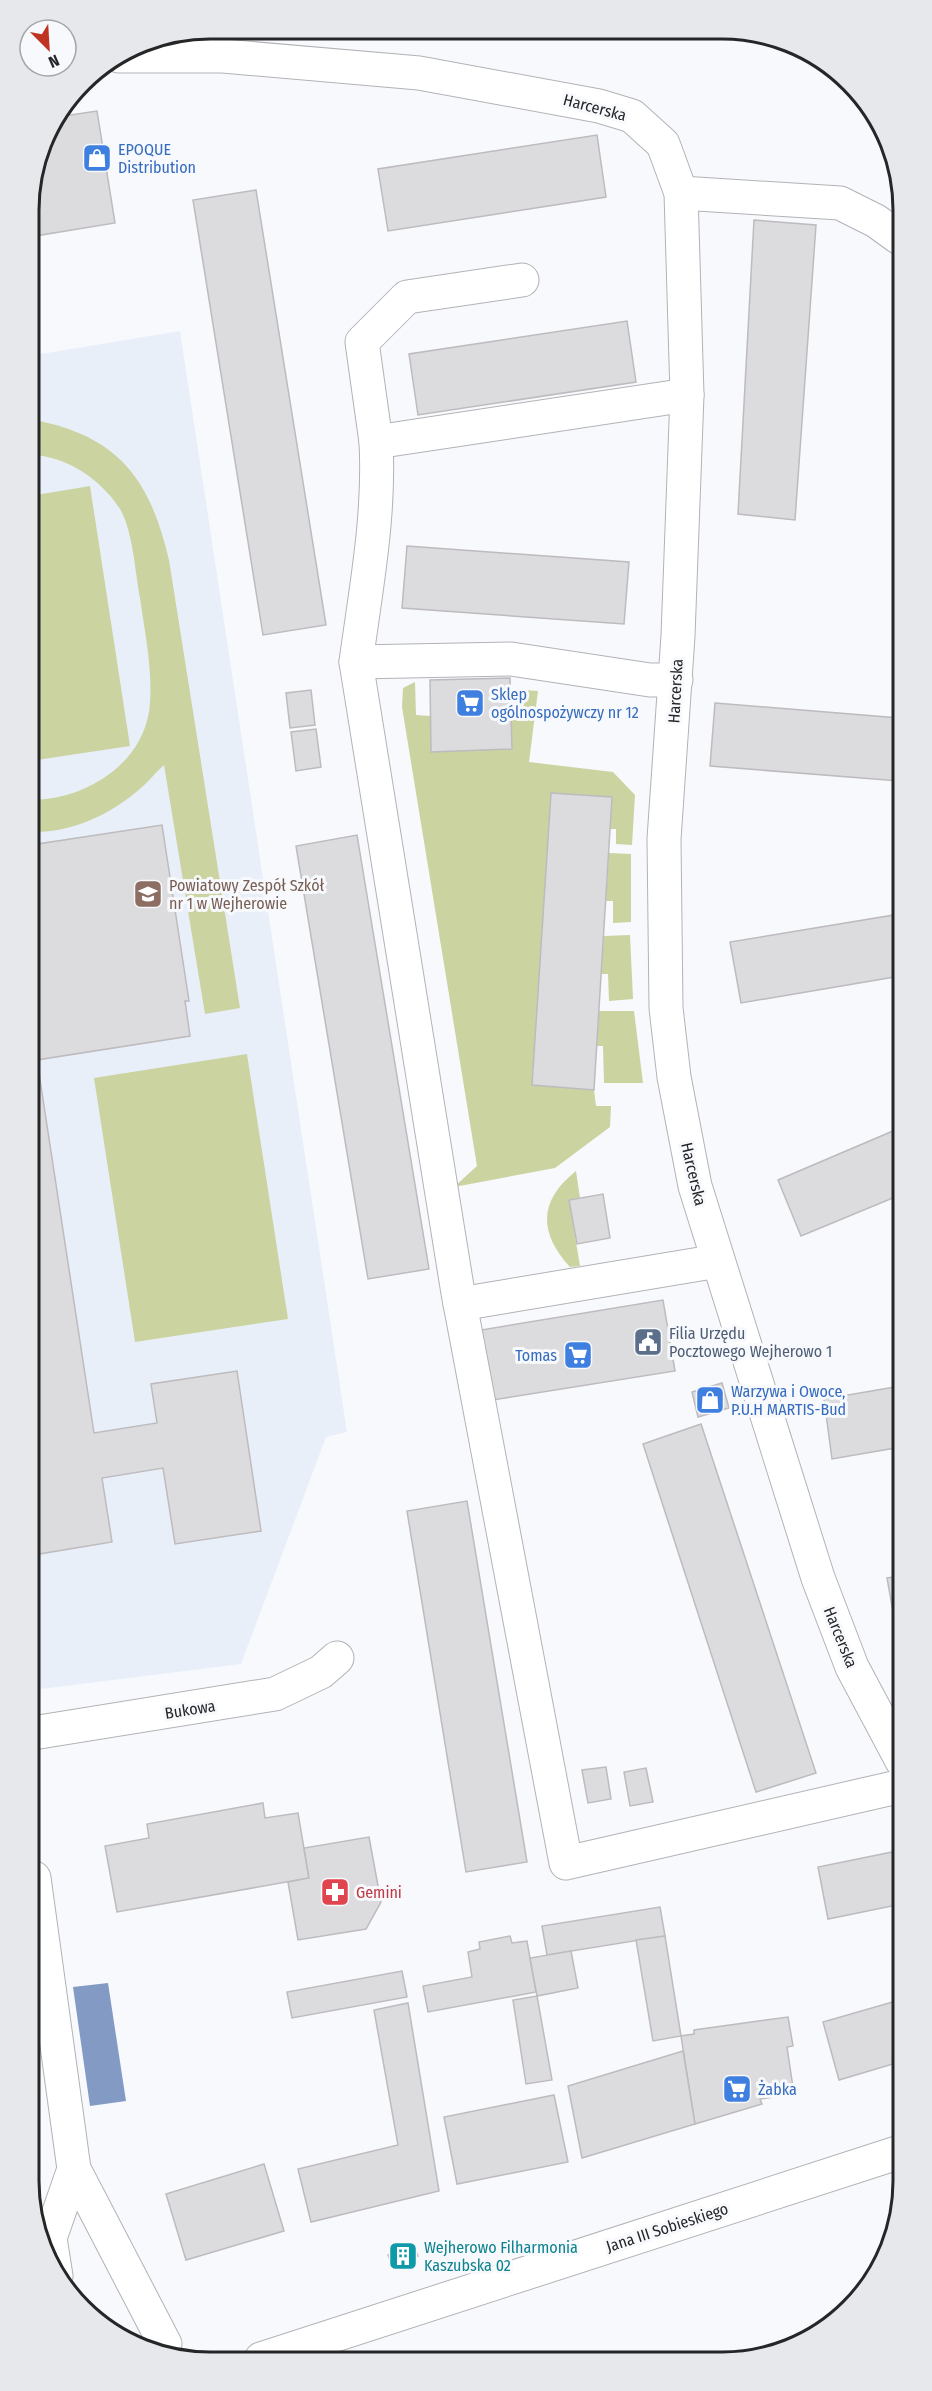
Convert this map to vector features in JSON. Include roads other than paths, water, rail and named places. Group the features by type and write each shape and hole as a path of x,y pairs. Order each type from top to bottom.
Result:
{"street":[{"name":"Harcerska","path":"136,56 222,56 385,69 513,89 598,106 632,116 663,144 681,193 687,395 676,680 664,839 666,1008 674,1077 695,1186 818,1578 852,1667 893,1739"},
{"path":"681,193 840,203 876,220 893,233"},
{"path":"522,280 407,297 362,342 376,442 378,482 372,557 356,662 460,1304 566,1863 893,1787"},
{"path":"376,442 687,395"},
{"path":"356,662 511,659 650,680 676,680"},
{"path":"460,1304 718,1261"},
{"name":"Bukowa","path":"39,1732 275,1694 321,1672 337,1658"},
{"path":"39,1914 74,2169 165,2344"},
{"name":"Jana III Sobieskiego","path":"283,2352 893,2154"},
{"path":"51,2243 50,2238 74,2169"}],"water":[{"path":"108,1983 126,2101 90,2106 73,1987"}],"place":[{"name":"EPOQUE Distribution","path":"97,158"},
{"name":"Sklep ogólnospożywczy nr 12","path":"470,703"},
{"name":"Powiatowy Zespół Szkół nr 1 w Wejherowie","path":"148,894"},
{"name":"Filia Urzędu Pocztowego Wejherowo 1","path":"648,1342"},
{"name":"Tomas","path":"578,1355"},
{"name":"Warzywa i Owoce, P.U.H MARTIS-Bud","path":"710,1400"},
{"name":"Gemini","path":"335,1892"},
{"name":"Żabka","path":"737,2089"},
{"name":"Wejherowo Filharmonia Kaszubska 02","path":"403,2256"}]}
